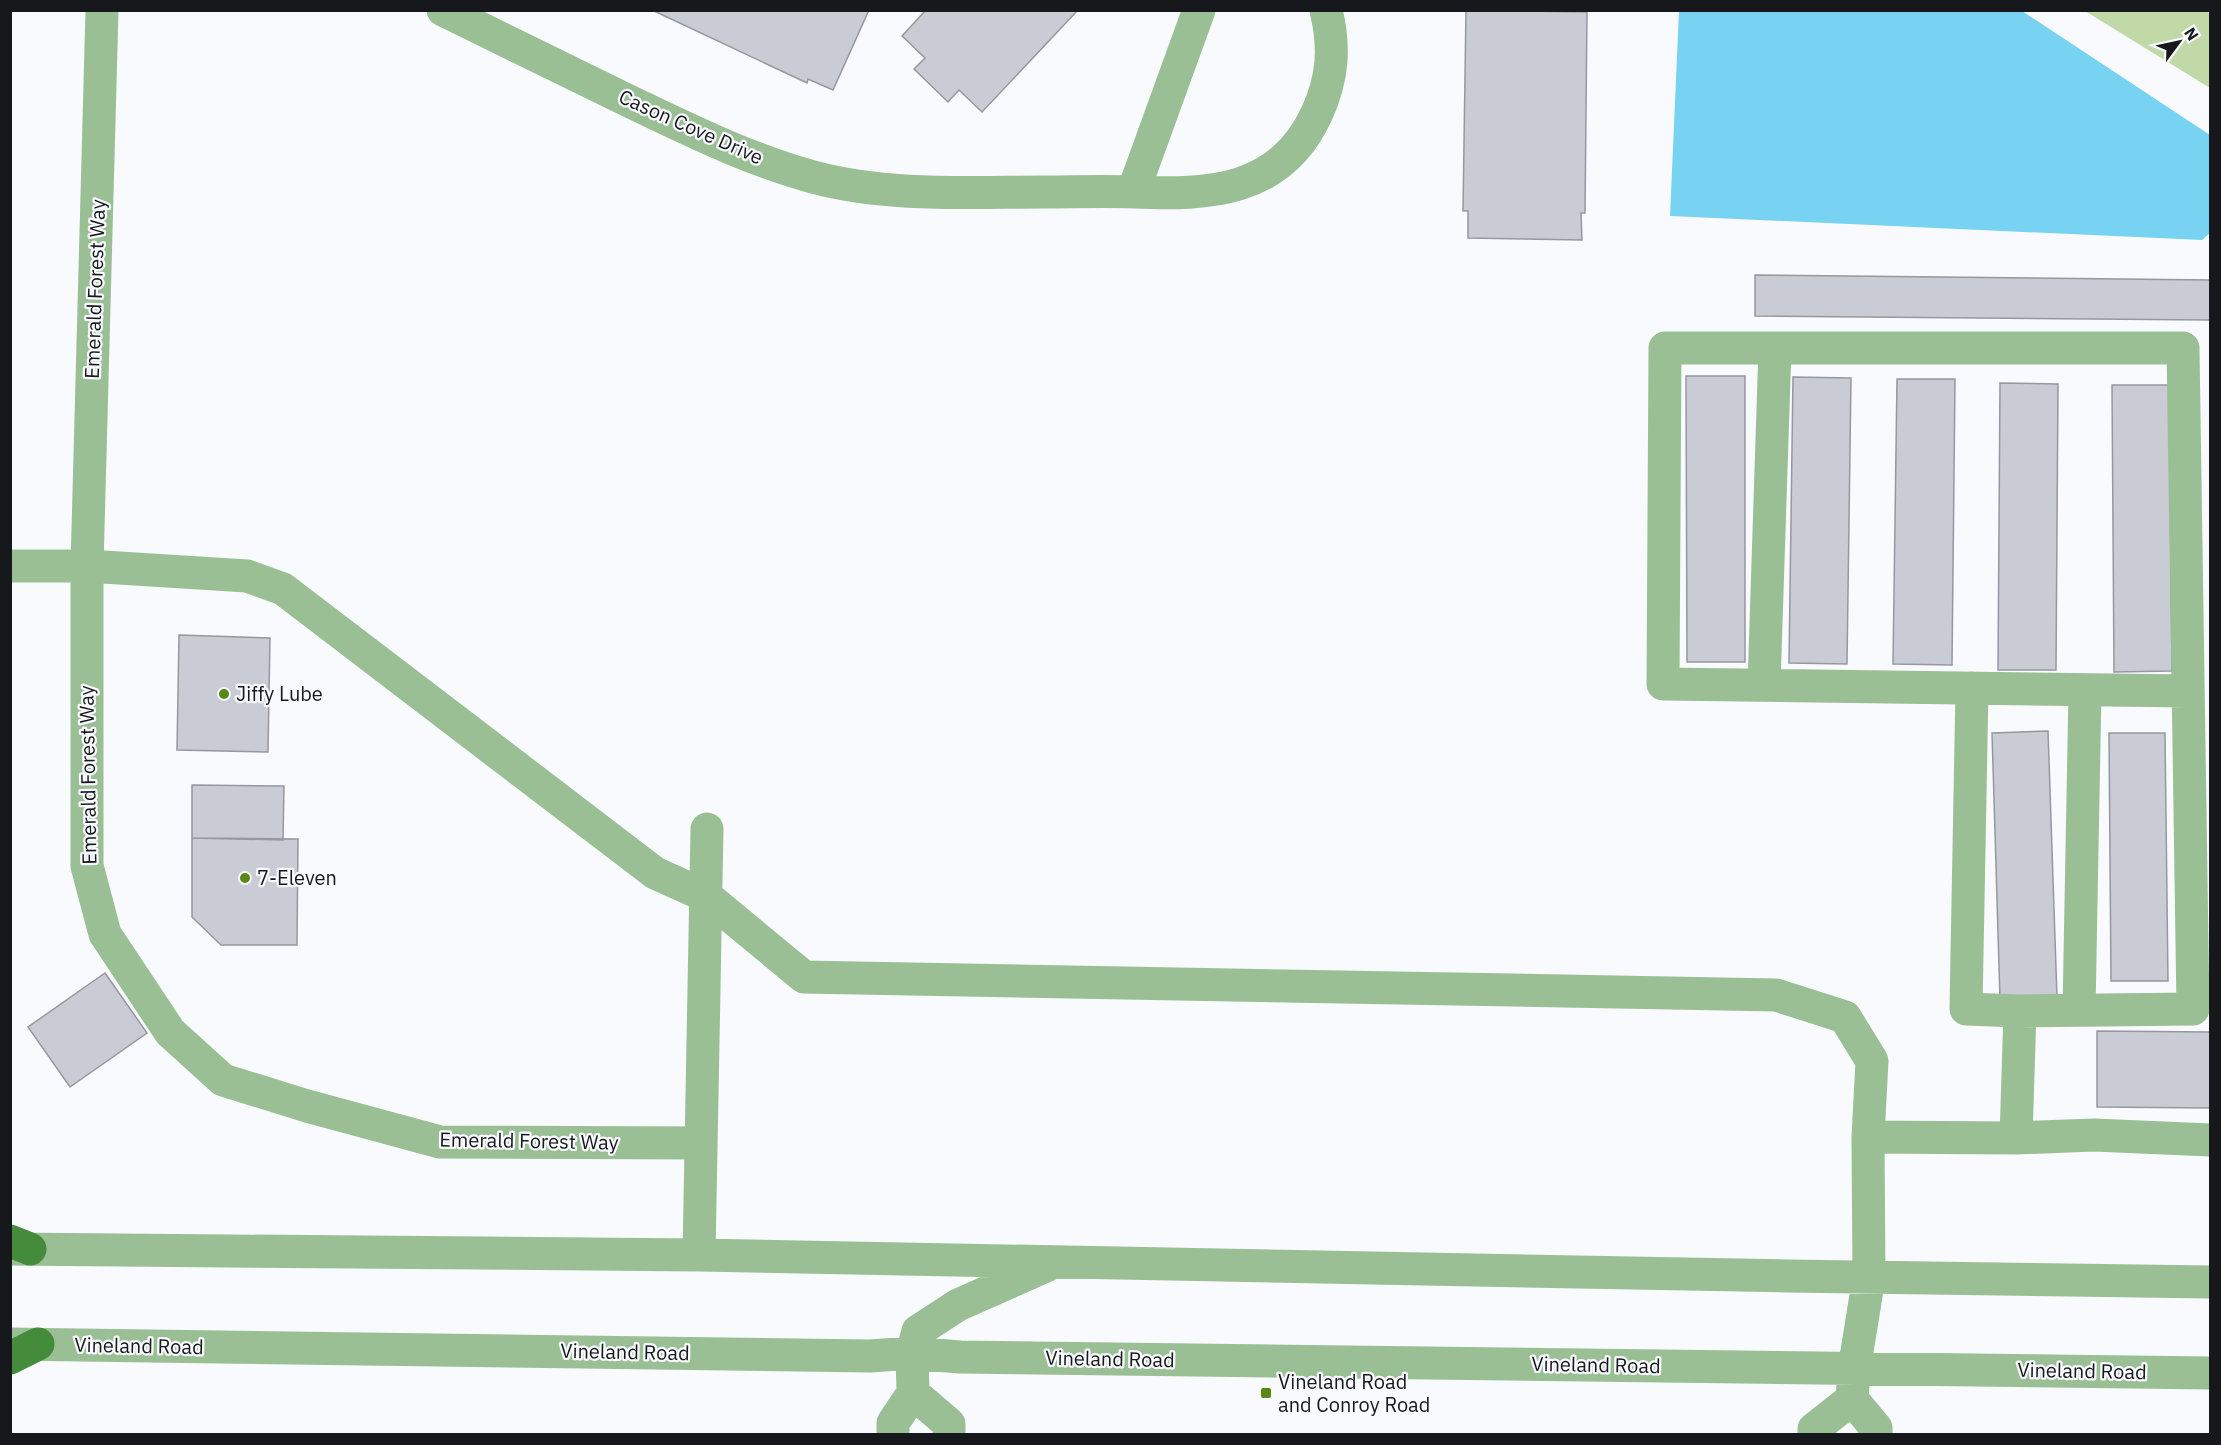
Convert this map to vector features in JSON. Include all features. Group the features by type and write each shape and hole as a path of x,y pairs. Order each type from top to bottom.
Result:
{"street":[{"name":"Emerald Forest Way","path":"102,10 87,566 87,866 105,934 170,1032 224,1080 307,1106 440,1142 700,1143"},
{"name":"Cason Cove Drive","path":"443,10 727,148 814,178 920,192 1133,192 1171,195 1208,192 1246,183 1279,163 1306,134 1325,95 1332,54 1332,35 1326,10"},
{"path":"1133,192 1199,10"},
{"path":"1972,688 1966,1009 2020,1011 2193,1009 2183,348 1665,348 1663,684 1764,685 1972,688 2085,690 2188,691"},
{"path":"1764,685 1775,348"},
{"path":"10,566 87,566 247,576 283,589 655,873 706,896 804,977 1776,995 1845,1017 1872,1061 1868,1137 1869,1277 1853,1385 1814,1429 1814,1434"},
{"path":"2079,1010 2085,690"},
{"path":"699,1254 707,829"},
{"path":"2016,1138 2020,1011"},
{"path":"1868,1137 2016,1138 2094,1135 2211,1140"},
{"path":"17,1246 699,1254 2211,1282"},
{"path":"893,1434 893,1423 913,1393 912,1353 918,1331 958,1305 1056,1262"},
{"name":"Vineland Road","path":"20,1349 870,1356 912,1353 960,1358 1853,1385 2211,1373"},
{"path":"1853,1385 1876,1428 1876,1434"},
{"path":"913,1393 949,1424 949,1434"}],"green space":[{"path":"2085,11 2210,11 2210,88"}],"water":[{"path":"1679,11 2022,11 2210,135 2210,233 2202,240 1670,216"}],"building":[{"path":"652,10 869,10 833,90 808,79 807,83"},
{"path":"926,10 1078,10 982,112 959,90 948,102 914,69 925,58 902,36"},
{"path":"1466,10 1587,12 1585,213 1581,213 1582,240 1468,238 1468,211 1463,211"},
{"path":"1755,275 2210,280 2210,320 1755,316"},
{"path":"1686,376 1745,376 1745,662 1687,662"},
{"path":"1793,377 1851,378 1847,664 1789,663"},
{"path":"1897,379 1955,379 1952,665 1893,664"},
{"path":"2000,383 2058,384 2056,670 1998,670"},
{"path":"2112,385 2169,385 2172,671 2114,672"},
{"name":"Jiffy Lube","path":"179,635 270,638 268,752 177,750"},
{"path":"2048,731 2057,997 2000,999 1992,733"},
{"path":"2109,733 2165,733 2168,981 2111,981"},
{"path":"192,785 284,786 283,840 192,838"},
{"name":"7-Eleven","path":"192,838 298,839 297,945 221,945 192,917"},
{"path":"105,973 147,1033 70,1087 28,1027"},
{"path":"2097,1031 2210,1032 2210,1108 2097,1107"}],"place":[{"name":"Jiffy Lube","path":"224,694"},
{"name":"7-Eleven","path":"245,878"},
{"name":"Vineland Road and Conroy Road","path":"1266,1393"}]}
